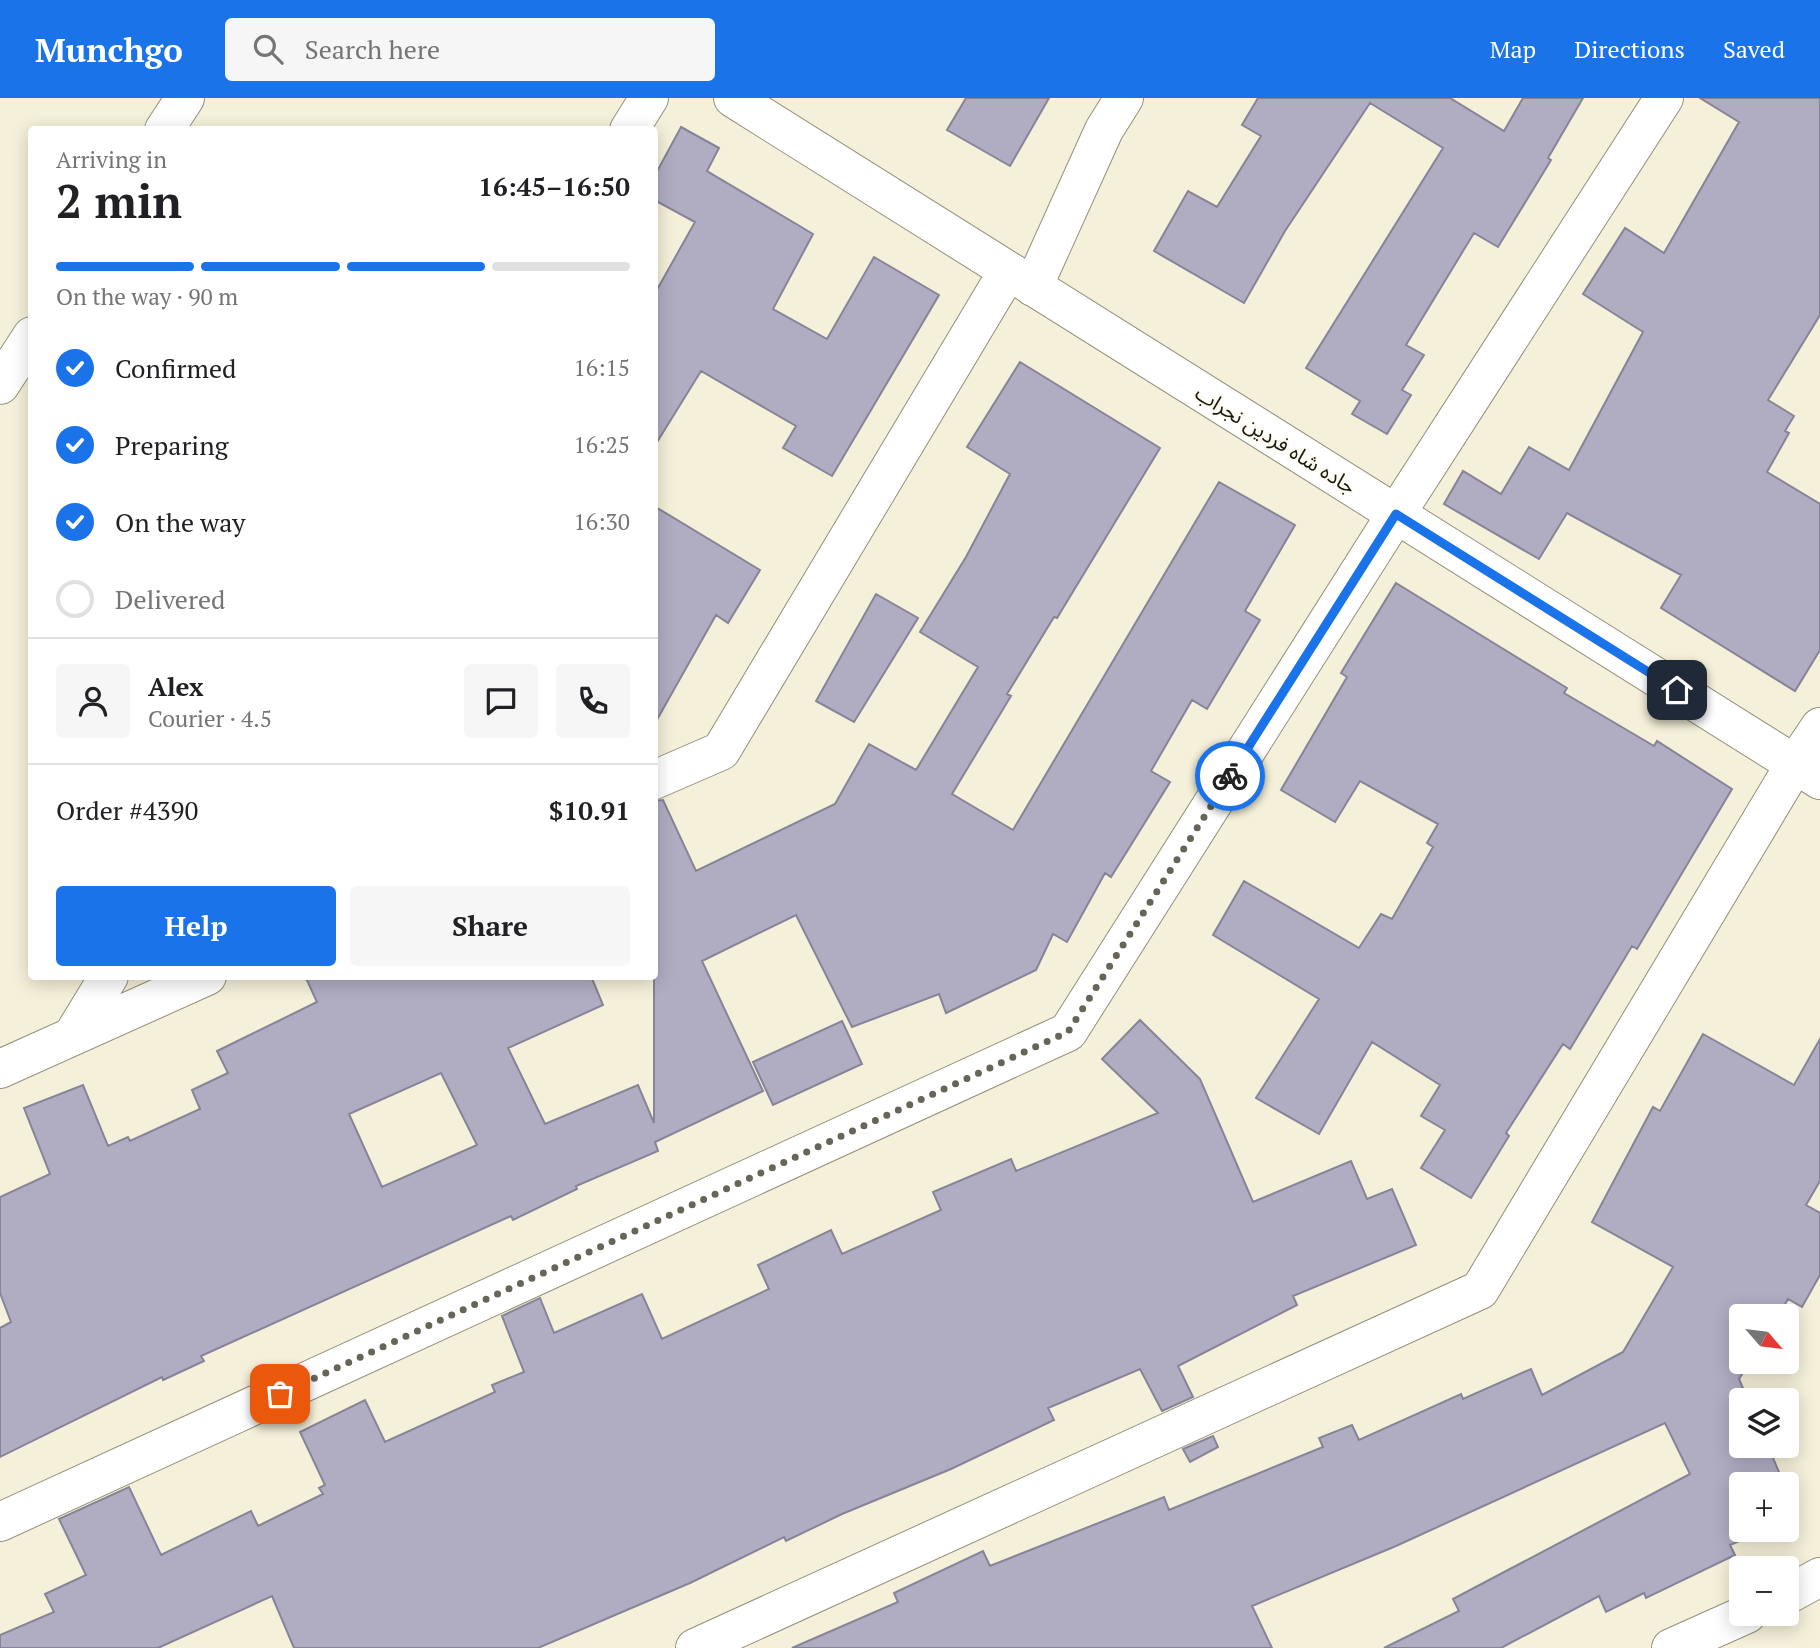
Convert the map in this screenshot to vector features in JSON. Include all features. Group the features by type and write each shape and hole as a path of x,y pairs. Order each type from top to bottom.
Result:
{"street":[{"path":"167,126 185,98"},
{"path":"632,126 649,98"},
{"name":"جاده شاه فردین نجراب","path":"733,98 1807,772"},
{"path":"658,778 721,751 1021,279 1124,98"},
{"path":"0,1522 1068,1032 1396,514 1664,98"},
{"path":"0,385 28,342"},
{"path":"695,1648 1480,1290 1807,772 1820,727"},
{"path":"74,1035 107,980"},
{"path":"0,1069 198,980"},
{"path":"1799,1588 1820,1577"},
{"path":"1671,1648 1729,1622"}],"building":[{"path":"966,98 1049,98 1010,166 947,130"},
{"path":"1258,98 1450,98 1504,131 1523,98 1583,98 1548,158 1551,160 1498,247 1474,233 1406,345 1424,355 1402,390 1411,395 1387,434 1352,414 1360,401 1306,368 1443,148 1370,103 1285,231 1244,303 1154,251 1188,191 1217,207 1261,136 1242,125"},
{"path":"1700,98 1820,98 1820,315 1768,400 1794,416 1785,431 1789,433 1767,472 1820,504 1820,650 1795,691 1661,608 1681,575 1567,513 1539,559 1444,504 1463,471 1501,494 1529,447 1569,470 1643,332 1583,294 1625,228 1664,253 1739,122"},
{"path":"681,127 719,148 707,171 813,234 773,309 827,339 874,257 939,295 832,476 783,448 796,426 701,371 658,441 658,288 695,222 658,202 658,170"},
{"path":"1020,362 1160,448 1057,618 1054,617 1007,694 1011,696 952,794 1013,830 1219,482 1295,525 1245,611 1260,620 1207,709 1192,700 1151,771 1170,782 1111,877 1105,873 1067,942 1053,934 1036,970 946,1013 939,994 852,1027 796,915 702,961 763,1091 655,1142 658,1151 576,1186 577,1189 513,1220 511,1216 201,1356 204,1361 163,1380 162,1377 0,1457 0,1328 11,1322 0,1293 0,1197 50,1174 24,1108 83,1085 108,1146 128,1137 130,1141 200,1109 192,1090 228,1073 217,1051 317,1002 307,980 593,980 603,1005 508,1048 545,1124 638,1085 654,1123 654,980 658,980 658,801 663,800 696,871 835,804 869,744 916,770 978,667 920,632 966,557 1010,474 967,447","holes":["441,1073 477,1145 382,1187 349,1114"]},
{"path":"658,508 760,570 728,623 716,615 658,718"},
{"path":"1396,583 1567,688 1564,693 1654,746 1657,741 1732,789 1637,949 1632,946 1570,1049 1563,1044 1506,1133 1509,1136 1471,1198 1421,1168 1445,1130 1421,1116 1440,1085 1372,1042 1319,1134 1256,1098 1319,999 1213,935 1244,881 1359,948 1381,914 1392,919 1433,847 1427,843 1438,824 1360,781 1335,822 1281,790 1347,677 1341,673"},
{"path":"876,594 918,618 854,722 816,701"},
{"path":"1140,1020 1200,1079 1253,1202 1351,1161 1367,1199 1392,1189 1416,1245 1293,1296 1297,1305 1178,1366 1193,1397 1162,1411 1140,1369 1048,1408 1054,1420 951,1469 842,1514 786,1541 784,1537 690,1583 538,1648 294,1648 272,1596 158,1648 0,1648 0,1635 54,1612 45,1594 86,1575 59,1519 129,1487 161,1555 251,1511 258,1526 323,1494 319,1488 325,1485 300,1432 365,1400 385,1442 495,1392 492,1385 524,1372 502,1316 540,1298 554,1333 642,1294 662,1339 769,1289 758,1265 831,1230 842,1254 941,1210 933,1192 1011,1159 1016,1171 1158,1113 1102,1059"},
{"path":"842,1021 862,1064 773,1105 753,1062"},
{"path":"1703,1034 1794,1085 1820,1039 1820,1181 1806,1205 1820,1213 1820,1275 1802,1307 1788,1299 1785,1304 1729,1304 1729,1374 1742,1374 1739,1379 1743,1388 1729,1388 1729,1458 1773,1458 1779,1472 1729,1472 1729,1542 1737,1542 1730,1545 1735,1555 1646,1598 1644,1593 1606,1612 1599,1596 1501,1648 1384,1648 1459,1611 1453,1599 1690,1474 1665,1423 1396,1546 1252,1606 1272,1648 792,1648 898,1602 894,1593 983,1551 990,1566 1164,1497 1169,1510 1323,1447 1319,1438 1352,1425 1359,1440 1461,1394 1463,1399 1531,1369 1542,1395 1623,1352 1673,1267 1592,1222 1653,1107 1660,1111"},
{"path":"1213,1436 1218,1447 1190,1462 1183,1449"}],"way so far":[{"path":"280,1394 1068,1032 1230,776"}],"route":[{"path":"1230,776 1396,514 1677,690"}]}
